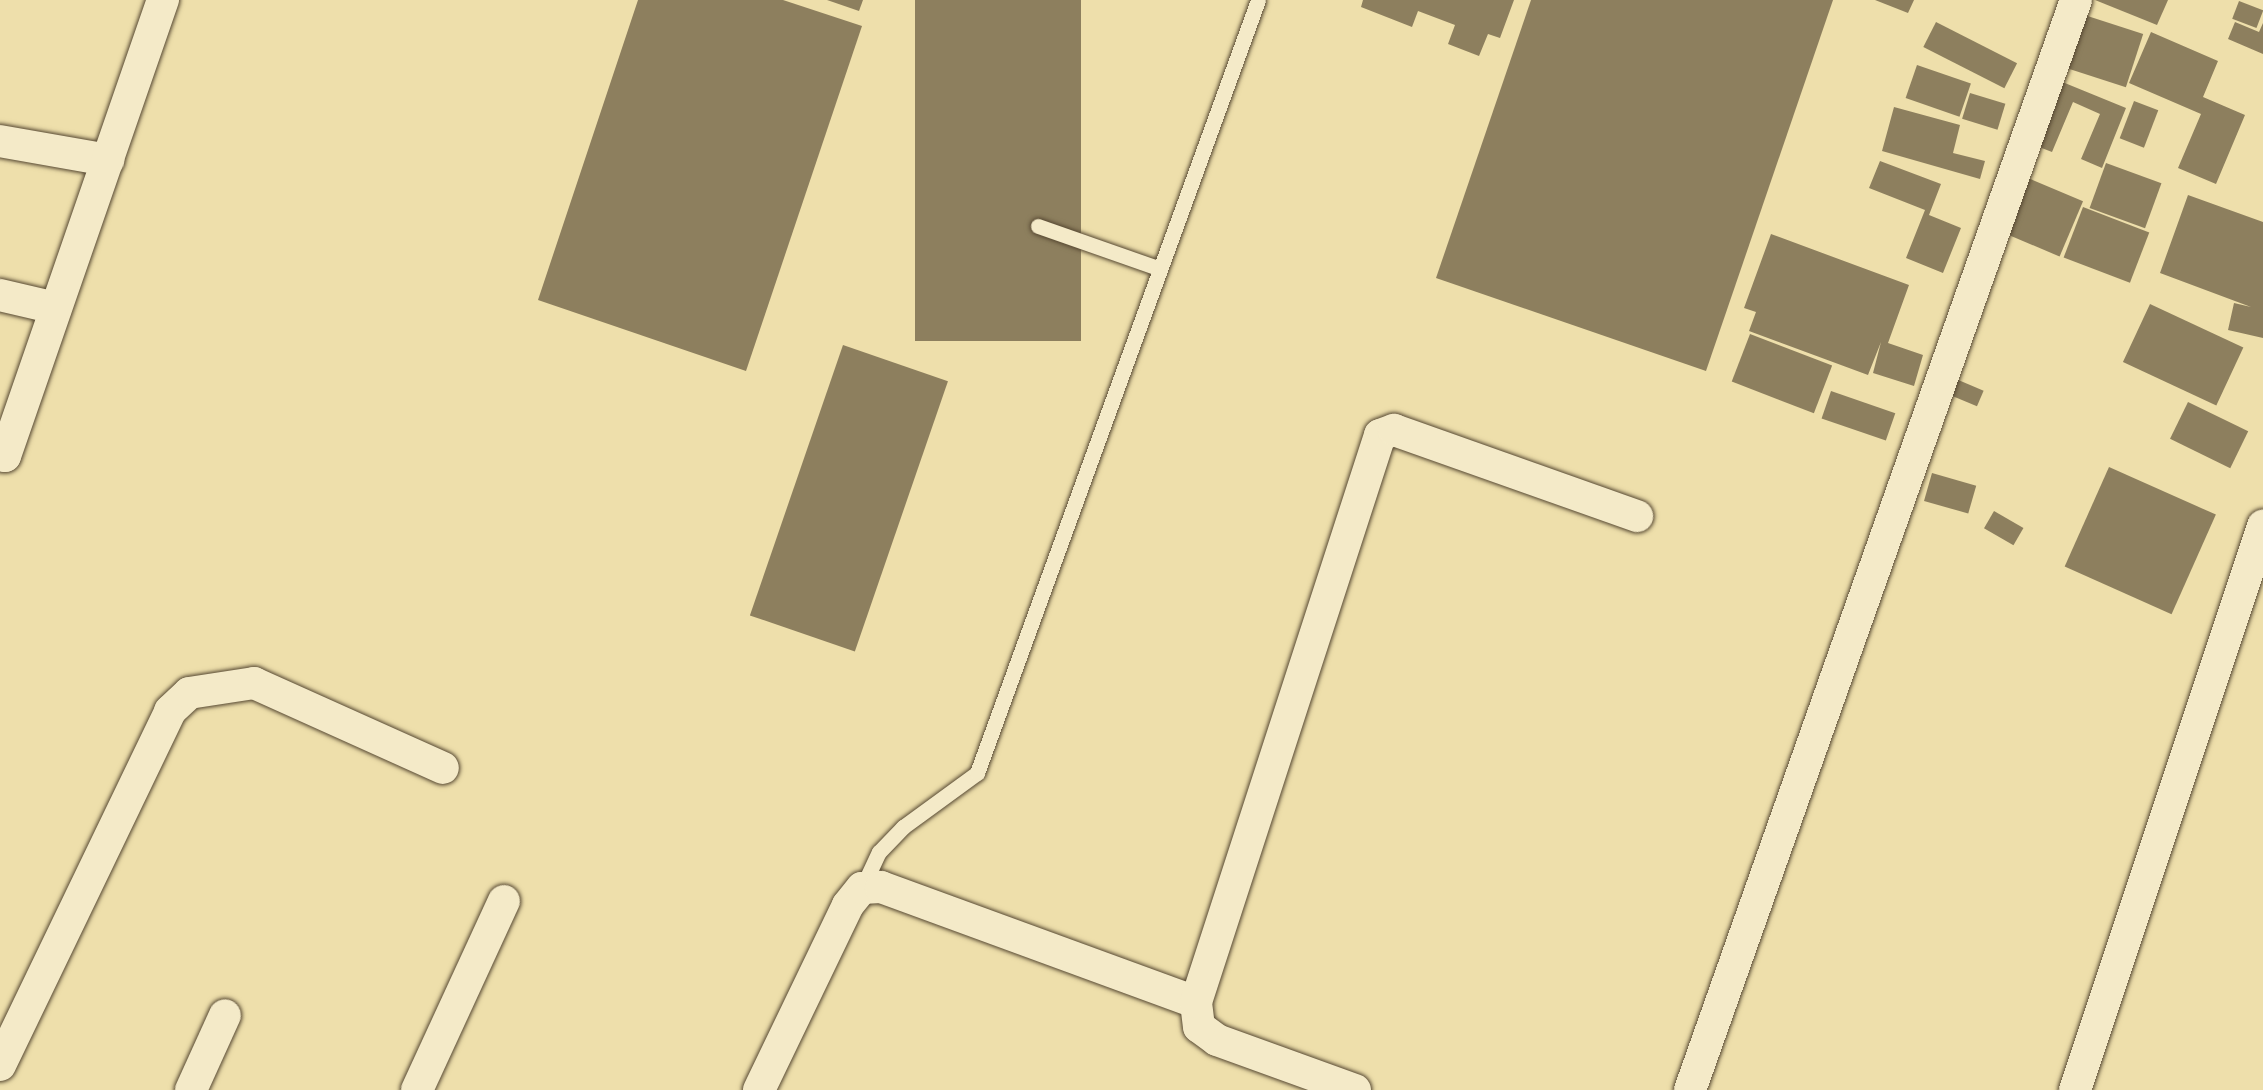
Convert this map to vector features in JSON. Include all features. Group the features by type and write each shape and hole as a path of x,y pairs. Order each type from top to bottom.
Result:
{"street":[{"path":"0,455 6,456 163,0"},
{"path":"1690,1090 2076,0"},
{"path":"0,140 108,160"},
{"path":"0,296 56,308"},
{"path":"1355,1090 1217,1040 1200,1027 1196,1002 1380,435 1394,430 1637,516"},
{"path":"2075,1090 2263,526"},
{"path":"0,1065 170,711 189,693 254,684 443,768"},
{"path":"759,1090 848,905 862,888 881,887 1196,1002"},
{"path":"417,1090 504,901"},
{"path":"191,1090 226,1015"}],"lane":[{"path":"862,888 879,852 903,827 978,773 1258,0"},
{"path":"1038,226 1158,268"}],"building":[{"path":"638,0 783,0 862,26 746,371 538,300"},
{"path":"827,0 863,0 859,11"},
{"path":"915,0 1081,0 1081,341 915,341"},
{"path":"1363,0 1514,0 1500,38 1488,34 1479,56 1448,44 1455,25 1418,11 1412,27 1361,7"},
{"path":"1531,0 1833,0 1706,371 1436,278"},
{"path":"1875,0 1914,0 1908,13"},
{"path":"2095,0 2168,0 2157,25"},
{"path":"2239,1 2263,10 2256,28 2232,19"},
{"path":"2069,10 2143,34 2126,87 2052,63"},
{"path":"1936,22 2017,63 2004,88 1923,47"},
{"path":"2235,22 2259,32 2263,23 2263,54 2228,39"},
{"path":"2151,32 2218,61 2203,97 2245,115 2216,184 2178,168 2201,114 2129,83"},
{"path":"1917,65 1971,84 1959,117 1906,98"},
{"path":"2055,79 2126,108 2102,168 2081,159 2100,114 2073,102 2052,152 2029,143"},
{"path":"1970,93 2005,104 1997,130 1962,119"},
{"path":"2134,101 2158,110 2144,148 2120,138"},
{"path":"1894,107 1960,125 1953,153 1985,161 1980,179 1882,151"},
{"path":"1880,161 1941,184 1929,215 1961,228 1943,273 1906,258 1925,210 1869,188"},
{"path":"2106,163 2161,183 2145,228 2090,208"},
{"path":"2014,172 2083,201 2060,257 1991,227"},
{"path":"2188,195 2263,222 2263,338 2228,330 2234,303 2251,307 2160,273"},
{"path":"2083,207 2149,232 2130,283 2064,257"},
{"path":"1771,234 1909,285 1888,343 1923,355 1914,386 1873,373 1881,342 1868,375 1749,331 1756,312 1744,308"},
{"path":"2150,304 2243,348 2216,406 2123,362"},
{"path":"1750,334 1832,366 1814,413 1732,382"},
{"path":"843,345 948,381 855,652 750,615"},
{"path":"1956,379 1984,391 1977,406 1949,395"},
{"path":"1831,391 1895,413 1886,441 1822,418"},
{"path":"2188,402 2248,431 2230,468 2170,439"},
{"path":"2109,467 2216,515 2172,614 2065,567"},
{"path":"1932,473 1976,486 1968,514 1924,501"},
{"path":"1994,511 2023,528 2013,545 1984,528"}]}
